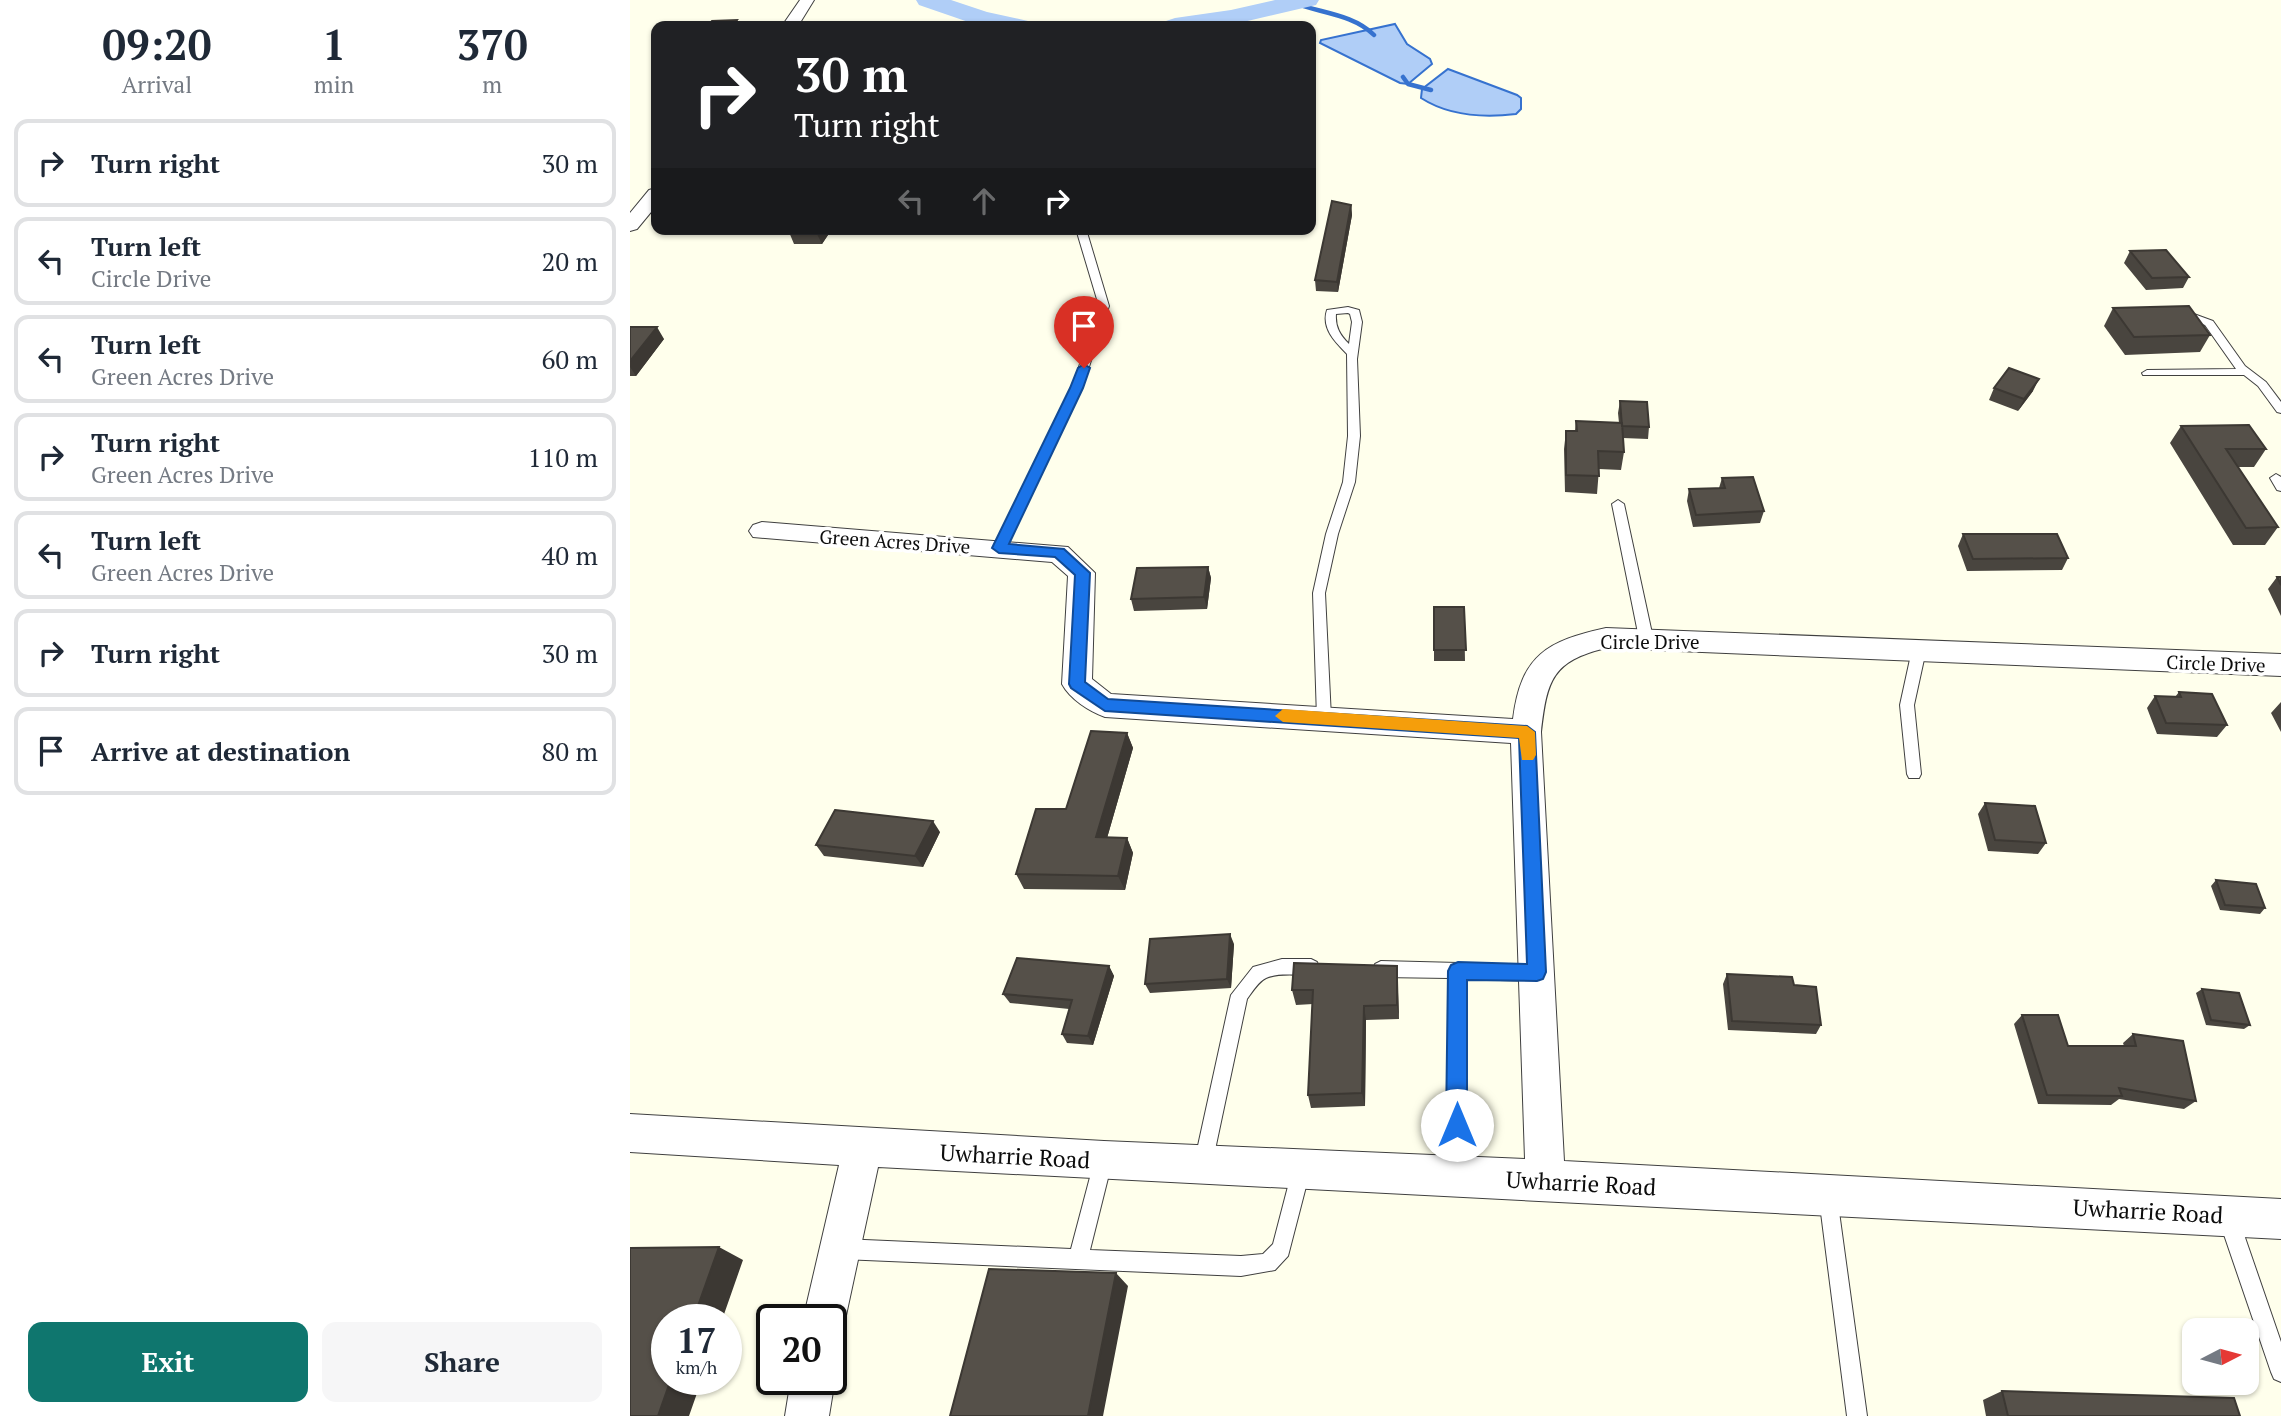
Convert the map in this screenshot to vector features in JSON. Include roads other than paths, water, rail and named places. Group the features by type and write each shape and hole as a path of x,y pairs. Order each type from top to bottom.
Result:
{"street":[{"path":"793,21 807,0"},
{"path":"630,225 651,200"},
{"name":"Green Acres Drive","path":"762,531 1059,553 1082,573 1077,684 1105,705 1527,732"},
{"name":"Circle Drive","path":"1545,1180 1527,732 1529,705 1536,677 1547,662 1572,644 1606,638 1646,638 2281,665"},
{"name":"Uwharrie Road","path":"630,1133 1104,1161 1545,1180 2281,1219"},
{"path":"827,1304 863,1148"},
{"path":"807,1416 810,1395"}],"lane":[{"path":"999,548 1077,388 1104,306 1083,235"},
{"path":"2168,307 2209,323 2246,372 2262,384 2281,411"},
{"path":"1324,718 1319,593 1332,534 1349,482 1354,436 1353,354"},
{"path":"2147,373 2246,372"},
{"path":"1618,504 1646,638"},
{"path":"1914,774 1907,705 1919,650"},
{"path":"1203,1165 1239,995 1259,972 1282,967 1322,968"},
{"path":"1363,968 1537,972"},
{"path":"1456,1176 1458,971"},
{"path":"1078,1259 1104,1161"},
{"path":"838,1249 1241,1266 1268,1263 1281,1249 1301,1170"},
{"path":"1828,1196 1857,1416"},
{"path":"2228,1215 2281,1371"}],"water":[{"path":"1395,24 1407,44 1430,59 1432,64 1408,84 1400,83 1320,43 1321,40"},
{"path":"1448,69 1517,95 1521,98 1521,109 1516,114 1467,114 1443,109 1421,98 1422,89"}],"waterway":[{"path":"928,0 992,21"},
{"path":"1210,21 1307,0"},
{"path":"1294,3 1346,18 1374,35"},
{"path":"1403,77 1408,84 1431,90"}]}
